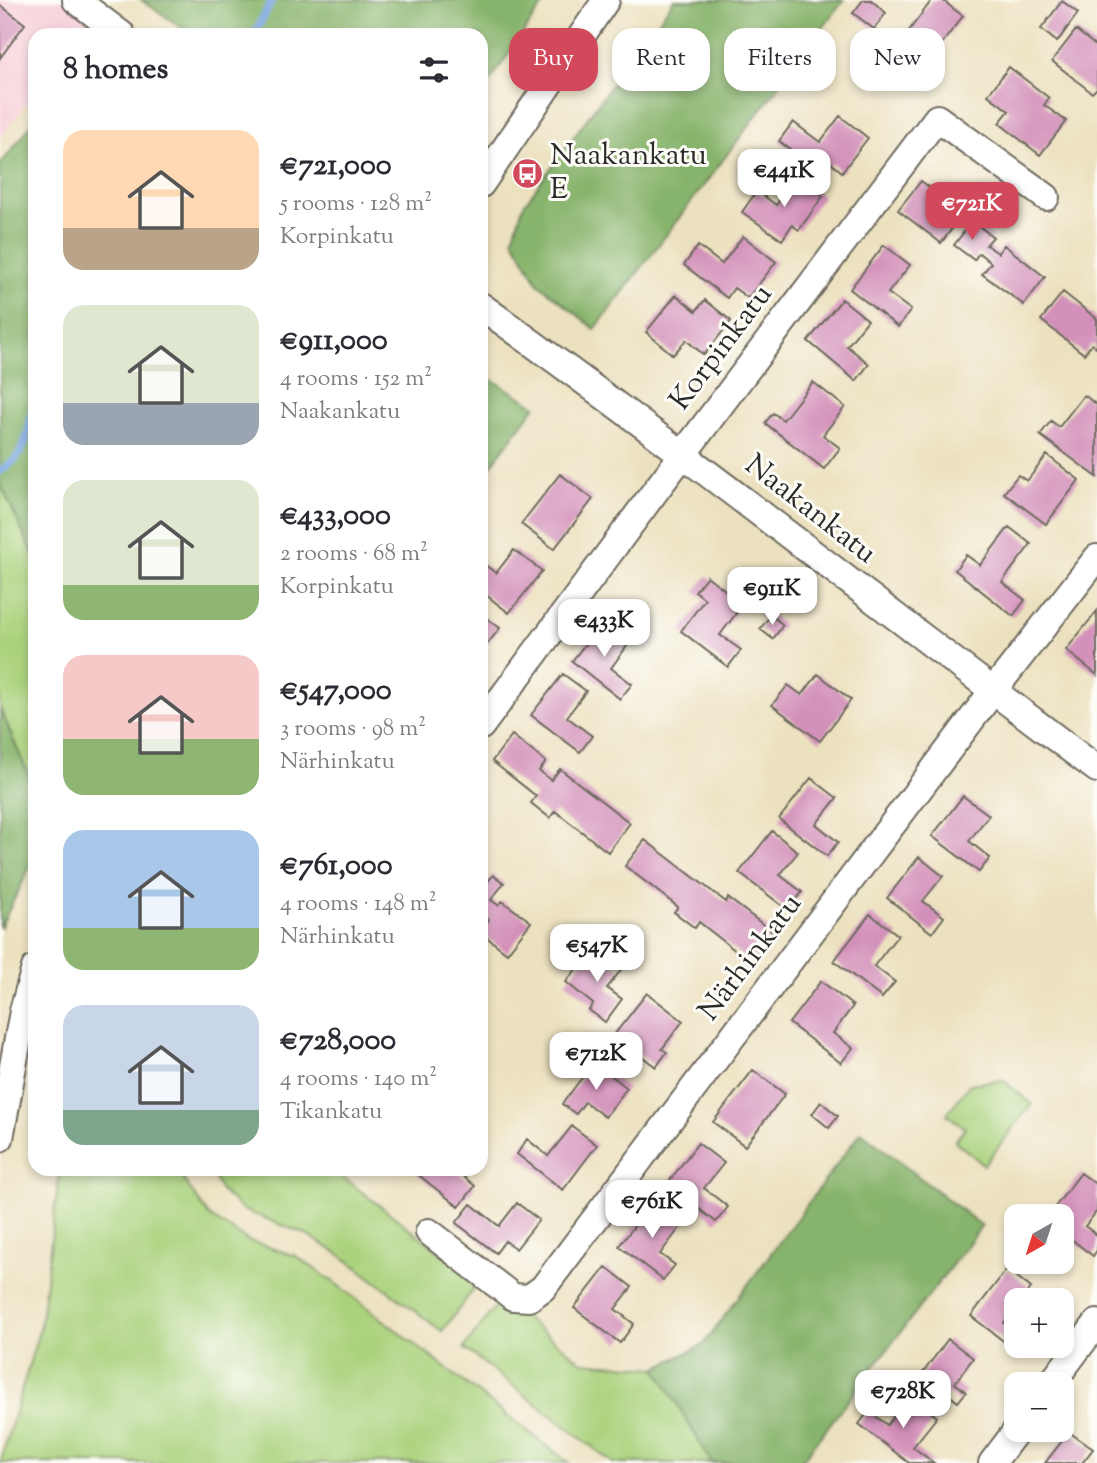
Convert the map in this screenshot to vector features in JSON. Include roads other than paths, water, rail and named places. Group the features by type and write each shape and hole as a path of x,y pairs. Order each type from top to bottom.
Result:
{"street":[{"path":"76,0 113,28"},
{"path":"488,174 606,0"},
{"name":"Korpinkatu","path":"488,717 937,118 1046,197"},
{"name":"Naakankatu","path":"488,311 684,454 838,574 1097,768"},
{"name":"Närhinkatu","path":"429,1232 513,1297 529,1298 543,1288 993,691 1097,558"},
{"path":"0,1138 28,994"},
{"path":"1060,1372 1097,1323"},
{"path":"992,1463 1008,1442"}],"waterway":[{"path":"258,28 272,0"},
{"path":"0,471 10,464 23,448 28,433"}],"place":[{"name":"Naakankatu E","path":"527,173"}]}
